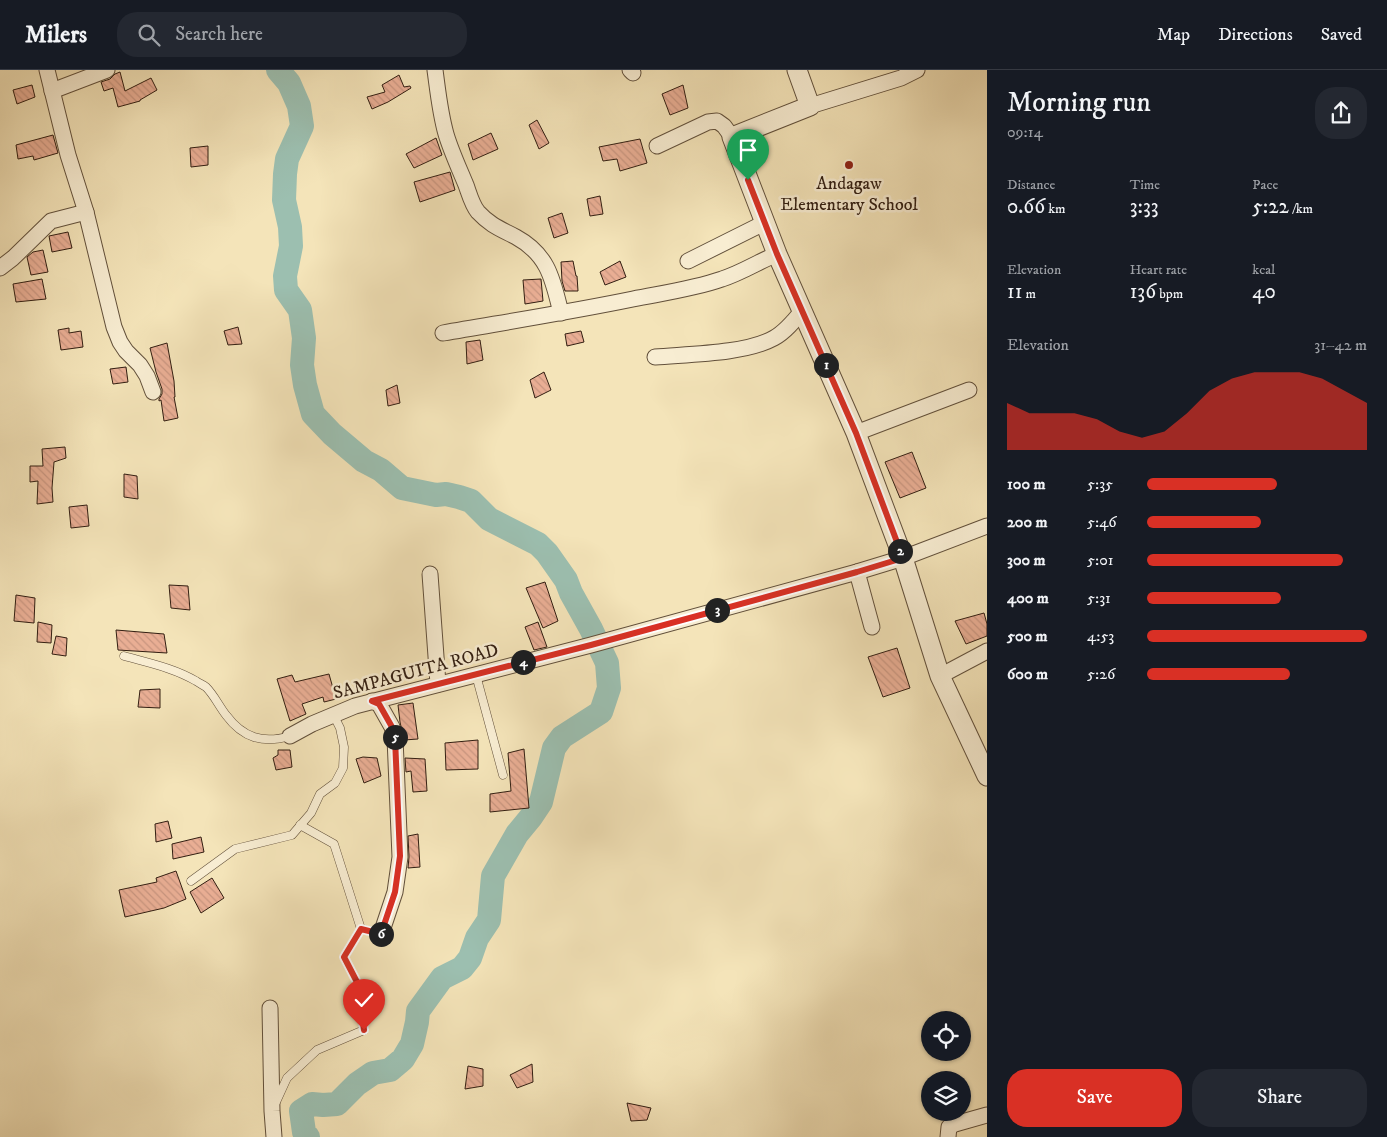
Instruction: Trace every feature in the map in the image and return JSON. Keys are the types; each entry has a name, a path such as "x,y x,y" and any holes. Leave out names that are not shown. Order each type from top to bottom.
{"street":[{"path":"47,70 68,155 86,212 114,327 126,351 147,376 153,392"},
{"path":"52,91 106,70"},
{"path":"435,70 446,136 476,210 488,223 516,237 532,248 544,261 552,277 561,314"},
{"path":"797,70 810,106"},
{"path":"732,138 810,106 901,78 917,70"},
{"path":"657,146 708,122 717,121 724,126 732,138 777,254 856,433 903,558 940,676 987,776"},
{"path":"0,268 51,221 86,212"},
{"path":"688,260 764,223"},
{"path":"442,332 561,314 694,287 740,272 777,254"},
{"path":"655,357 717,352 756,346 774,338 789,326 802,311"},
{"path":"856,433 969,390"},
{"name":"SAMPAGUITA ROAD","path":"290,736 333,714 355,706 597,643 857,572 903,558 987,526"},
{"path":"857,572 872,627"},
{"path":"430,574 438,684"},
{"path":"940,676 987,650"},
{"path":"372,701 379,704 392,727 395,738 399,817 400,856 395,892 381,934"},
{"path":"270,1008 274,1137"},
{"path":"948,1137 949,1127 987,1115"}],"lane":[{"path":"124,656 185,674 206,687 226,716 240,731 257,738 276,740 290,736"},
{"path":"476,675 503,775"},
{"path":"191,881 235,850 292,835 300,826 311,813 320,794 335,784 343,768 344,747 340,728 333,714"},
{"path":"272,1111 287,1078 317,1050 364,1030 358,984 344,957 361,929 334,844 300,826"},
{"path":"361,929 381,934"}],"building":[{"path":"120,72 125,91 151,78 157,90 140,101 118,107 113,88 104,91 101,82 110,79"},
{"path":"399,75 404,87 410,86 411,88 372,109 367,97 385,92 382,85"},
{"path":"32,85 35,97 17,104 13,90"},
{"path":"683,85 688,108 670,115 662,94"},
{"path":"537,120 549,143 539,149 529,125"},
{"path":"491,133 498,149 473,160 468,144"},
{"path":"53,135 58,153 34,160 33,156 18,159 16,145"},
{"path":"436,138 442,155 414,168 406,154"},
{"path":"640,139 647,163 620,171 617,159 603,161 599,147"},
{"path":"208,146 208,165 191,167 190,148"},
{"path":"450,172 455,190 420,202 414,182"},
{"path":"600,196 603,214 590,216 587,199"},
{"path":"562,213 568,233 554,238 548,218"},
{"path":"68,232 72,248 52,252 49,236"},
{"path":"43,250 48,272 31,275 27,257 33,252"},
{"path":"573,261 578,291 565,291 562,281 561,262"},
{"path":"620,261 626,277 605,285 600,272"},
{"path":"42,279 46,299 16,302 13,284"},
{"path":"541,279 543,301 525,304 523,280"},
{"path":"238,327 242,344 228,345 224,331"},
{"path":"69,328 69,333 81,331 83,347 61,350 58,330"},
{"path":"581,331 584,342 567,346 565,334"},
{"path":"480,340 483,360 467,364 466,342"},
{"path":"167,343 178,418 164,421 161,400 159,401 162,389 150,348"},
{"path":"126,367 128,382 113,384 110,369"},
{"path":"544,372 551,390 535,398 530,380"},
{"path":"397,385 400,403 388,406 386,390"},
{"path":"65,447 66,458 54,462 53,502 37,504 38,481 30,482 30,466 43,466 42,449"},
{"path":"912,452 926,488 900,498 885,462"},
{"path":"124,474 137,476 138,499 124,497"},
{"path":"87,505 89,526 71,528 69,507"},
{"path":"545,582 558,621 543,628 526,588"},
{"path":"169,585 188,586 190,610 171,608"},
{"path":"16,595 35,598 34,623 14,621"},
{"path":"984,613 987,624 987,636 966,644 955,621"},
{"path":"38,622 52,625 51,643 37,642"},
{"path":"538,622 547,647 534,650 525,627"},
{"path":"116,630 164,634 167,653 118,650"},
{"path":"56,636 67,638 66,656 52,654"},
{"path":"897,648 910,688 883,697 868,657"},
{"path":"329,674 336,699 324,702 323,697 302,704 306,714 290,721 277,679 292,675 295,682"},
{"path":"160,689 160,708 138,707 140,690"},
{"path":"413,703 418,739 404,740 398,705"},
{"path":"478,740 478,769 446,770 445,743"},
{"path":"524,749 529,808 490,812 490,794 511,791 508,753"},
{"path":"278,750 290,750 292,767 276,770 273,758 278,755"},
{"path":"363,757 377,758 381,776 364,783 356,759"},
{"path":"405,758 425,759 427,791 413,792 411,771 406,772"},
{"path":"168,821 172,838 156,842 155,824"},
{"path":"418,834 420,867 408,868 408,836"},
{"path":"201,837 204,852 173,859 172,844"},
{"path":"176,871 186,899 164,908 125,917 119,890 157,882 156,878"},
{"path":"212,878 224,898 201,913 190,892"},
{"path":"532,1064 533,1082 517,1088 510,1075"},
{"path":"468,1066 483,1069 483,1086 465,1089"},
{"path":"627,1103 651,1108 647,1120 631,1121"}],"waterway":[{"path":"278,70 289,83 299,106 302,126 287,159 285,174 284,200 290,227 291,246 285,276 286,290 300,310 304,338 302,365 313,414 332,434 364,461 381,470 402,488 436,495 446,494 471,501 489,519 538,544 547,553 566,580 591,629 607,663 609,688 601,712 562,737 554,748 541,802 517,834 493,876 489,920 477,938 470,958 462,968 442,978 418,1011 412,1044 403,1059 390,1070 373,1073 357,1084 337,1104 312,1104 301,1111 304,1132 308,1137"}],"place":[{"name":"Andagaw Elementary School","path":"849,165"}],"route":[{"path":"364,1030 358,984 344,957 361,929 381,934 395,892 400,856 395,738 392,727 379,704 372,701 591,645 903,558 856,433 777,254 748,180"}]}
